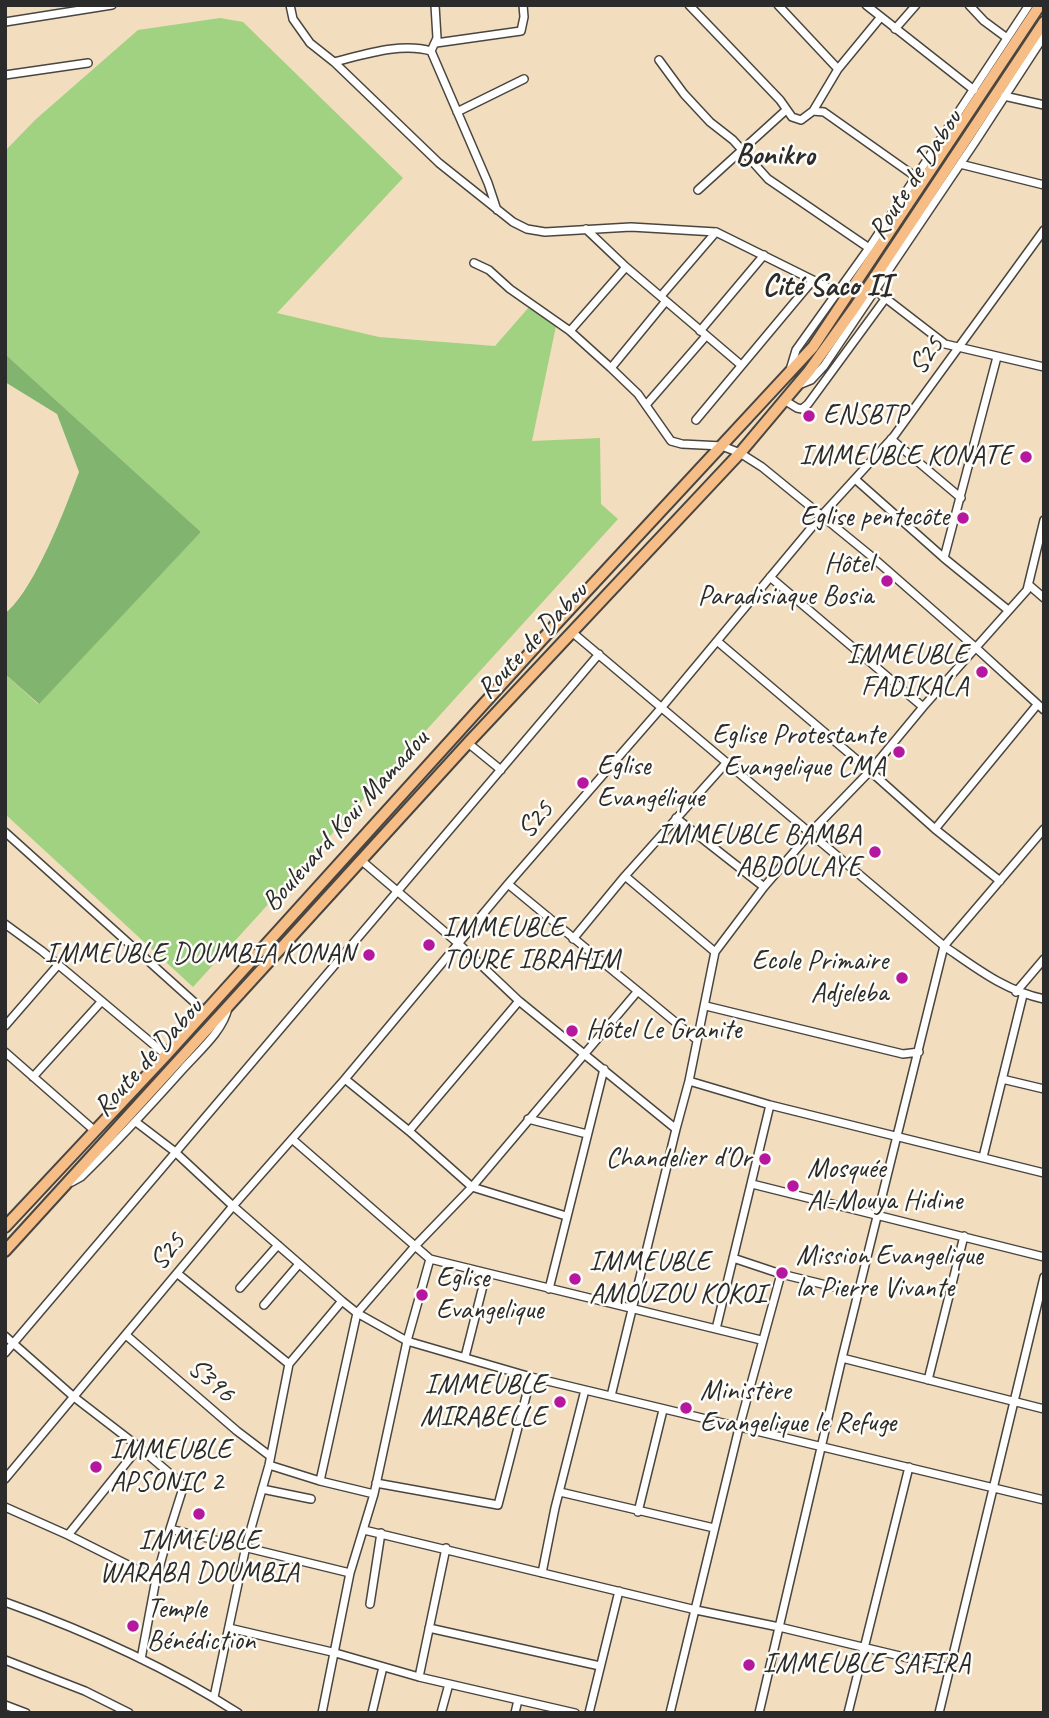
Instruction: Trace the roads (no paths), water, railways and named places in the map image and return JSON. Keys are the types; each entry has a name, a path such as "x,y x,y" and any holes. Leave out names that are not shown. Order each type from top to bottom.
{"main road":[{"name":"Route de Dabou","path":"722,446 813,347 1040,5"},
{"name":"Route de Dabou","path":"5,1251 468,743 740,453 797,385 856,307 1044,22"},
{"name":"Boulevard Koui Mamadou","path":"5,1227 166,1055 557,622 722,446"}],"street":[{"path":"5,22 112,5"},
{"path":"290,5 293,19 310,43 334,62 439,163 513,222 527,229 545,232 631,227 716,232 839,293"},
{"path":"431,51 436,43 435,5"},
{"path":"436,43 521,31 523,5"},
{"path":"689,5 780,100 785,111 798,120 804,119 813,111 838,69 870,26 880,18"},
{"path":"778,5 838,69"},
{"path":"866,5 974,90"},
{"path":"895,30 916,5"},
{"path":"969,5 984,21 1007,38"},
{"path":"789,375 796,351 839,293 1029,5"},
{"path":"797,385 811,380 824,366 1044,36"},
{"path":"334,62 398,50 421,48 431,51"},
{"path":"431,51 496,210"},
{"path":"659,60 684,94 710,122 733,140 768,179 869,248"},
{"path":"5,75 88,63"},
{"path":"457,112 524,79"},
{"path":"1004,96 1044,105"},
{"path":"698,190 785,111"},
{"path":"813,111 824,112 916,177"},
{"path":"960,164 1044,185"},
{"path":"586,228 626,267 740,365"},
{"name":"S25","path":"5,1479 233,1206 345,1079 822,515 891,439 1044,230"},
{"path":"611,368 716,232"},
{"path":"646,405 764,254"},
{"path":"474,263 489,270 510,289 570,331 611,368 646,405 671,441 722,446 740,453 771,474 975,647 1041,708 935,829"},
{"path":"570,331 626,267"},
{"path":"696,420 813,280"},
{"path":"875,290 940,341 959,348 1044,367"},
{"path":"784,400 802,408 832,373 885,299"},
{"path":"944,558 997,356"},
{"path":"824,366 832,373"},
{"path":"891,439 961,498"},
{"path":"855,479 944,558 1008,610"},
{"path":"611,1396 689,1082 715,952 764,887 811,832 870,771 1029,585 1044,520"},
{"path":"770,577 923,707"},
{"path":"1029,585 1044,598"},
{"path":"573,633 944,946 986,975 1019,993 1044,999"},
{"path":"717,641 935,829 1000,881"},
{"path":"5,1353 174,1151 248,1069 529,740 599,654"},
{"path":"468,743 501,770"},
{"path":"573,939 625,876 727,762"},
{"path":"677,818 764,887"},
{"path":"759,1713 842,1358 944,946 1044,829"},
{"path":"5,832 204,1011"},
{"path":"362,861 459,944 519,1000 676,1129"},
{"path":"625,876 715,952"},
{"path":"508,884 697,1040"},
{"path":"5,924 166,1055"},
{"path":"984,1157 1019,993 1044,959"},
{"path":"5,1026 58,965"},
{"path":"320,1481 358,1313 416,1245 471,1187 637,992"},
{"path":"409,1131 519,1000"},
{"path":"33,1077 101,1002"},
{"path":"62,1188 81,1177 136,1122 225,1019 229,1004"},
{"path":"705,1006 903,1054 919,1052"},
{"path":"5,1052 95,1130"},
{"path":"549,1289 604,1069"},
{"path":"345,1079 409,1131 471,1187 566,1216"},
{"path":"1002,1079 1044,1088"},
{"path":"689,1082 770,1105 1044,1173"},
{"path":"716,1329 770,1105"},
{"path":"528,1119 587,1134"},
{"path":"136,1122 174,1151 342,1301 407,1341 531,1377 663,1410 1044,1500"},
{"path":"292,1139 430,1259 761,1340"},
{"path":"752,1184 1044,1257"},
{"path":"928,1380 964,1236"},
{"path":"240,1288 278,1245"},
{"path":"733,1258 859,1293"},
{"path":"322,1713 332,1652 350,1573 374,1494 407,1341 430,1259"},
{"path":"264,1305 299,1264"},
{"path":"670,1713 761,1340 781,1273"},
{"path":"178,1274 289,1364"},
{"path":"465,1357 486,1274"},
{"path":"939,1713 1044,1277"},
{"path":"214,1697 289,1364 342,1301"},
{"name":"S396","path":"126,1335 269,1460 320,1481 374,1494"},
{"path":"5,1336 74,1397 139,1447 183,1486 156,1579 141,1659"},
{"path":"842,1358 1044,1409"},
{"path":"376,1483 498,1505 531,1377"},
{"path":"542,1573 584,1390"},
{"path":"638,1511 663,1410"},
{"path":"68,1535 139,1447"},
{"path":"848,1713 909,1467"},
{"path":"262,1489 311,1499"},
{"path":"560,1492 714,1528"},
{"path":"5,1507 156,1579"},
{"path":"170,1529 350,1573"},
{"path":"364,1530 950,1668"},
{"path":"370,1604 381,1533"},
{"path":"419,1677 446,1548"},
{"path":"589,1713 619,1591"},
{"path":"5,1602 64,1623 141,1659 214,1697 238,1713"},
{"path":"229,1628 332,1652 419,1677 575,1713"},
{"path":"429,1628 600,1666"},
{"path":"5,1660 85,1691 129,1713"},
{"path":"372,1713 383,1667"},
{"path":"441,1713 449,1684"},
{"path":"515,1713 518,1700"},
{"path":"5,1705 26,1713"}],"place":[{"name":"ENSBTP","path":"809,416"},
{"name":"IMMEUBLE KONATE","path":"1026,457"},
{"name":"Eglise pentecôte","path":"963,518"},
{"name":"Hôtel Paradisiaque Bosia","path":"887,581"},
{"name":"IMMEUBLE FADIKALA","path":"982,672"},
{"name":"Eglise Protestante Evangelique CMA","path":"899,752"},
{"name":"Eglise Evangélique","path":"583,783"},
{"name":"IMMEUBLE BAMBA ABDOULAYE","path":"875,852"},
{"name":"IMMEUBLE TOURE IBRAHIM","path":"429,945"},
{"name":"IMMEUBLE DOUMBIA KONAN","path":"369,955"},
{"name":"Ecole Primaire Adjeleba","path":"902,978"},
{"name":"Hôtel Le Granite","path":"572,1031"},
{"name":"Chandelier d'Or","path":"765,1159"},
{"name":"Mosquée Al-Mouya Hidine","path":"793,1186"},
{"name":"Mission Evangelique la Pierre Vivante","path":"782,1273"},
{"name":"IMMEUBLE AMOUZOU KOKOI","path":"575,1279"},
{"name":"Eglise Evangelique","path":"422,1295"},
{"name":"IMMEUBLE MIRABELLE","path":"560,1402"},
{"name":"Ministère Evangelique le Refuge","path":"686,1408"},
{"name":"IMMEUBLE APSONIC 2","path":"96,1467"},
{"name":"IMMEUBLE WARABA DOUMBIA","path":"199,1514"},
{"name":"Temple Bénédiction","path":"133,1626"},
{"name":"IMMEUBLE SAFIRA","path":"749,1665"}],"district":[{"name":"Bonikro","path":"775,156"},
{"name":"Cité Saco II","path":"827,287"}]}
